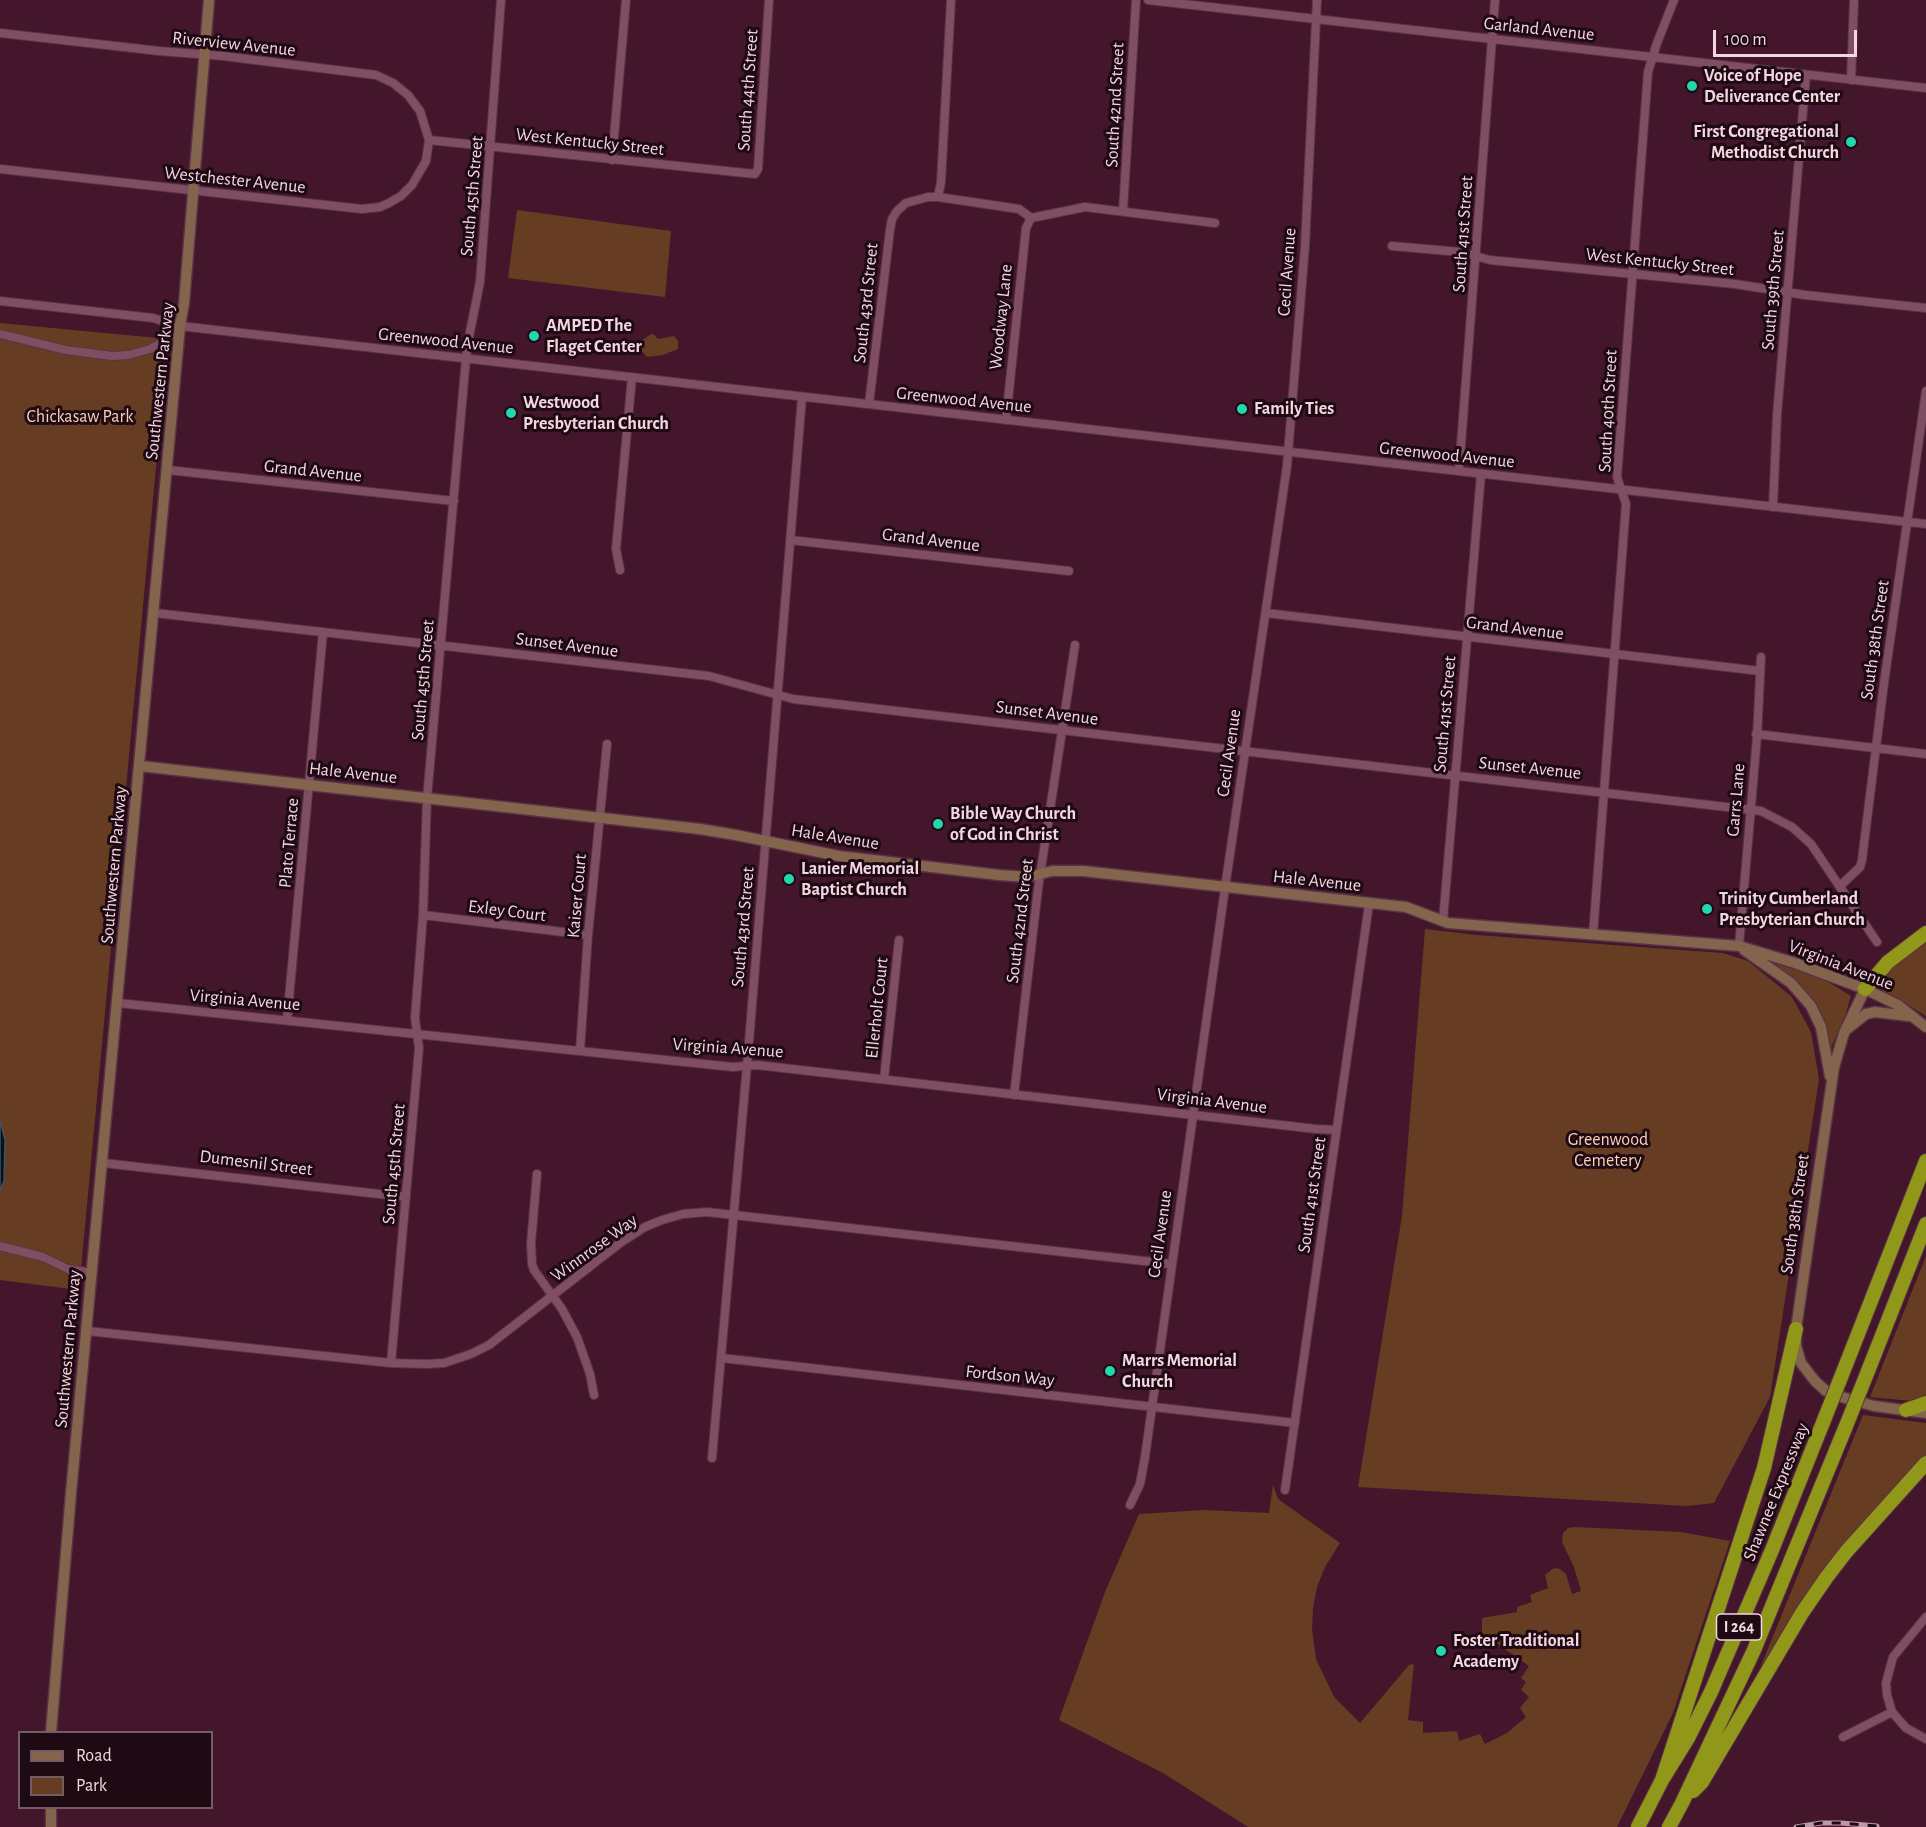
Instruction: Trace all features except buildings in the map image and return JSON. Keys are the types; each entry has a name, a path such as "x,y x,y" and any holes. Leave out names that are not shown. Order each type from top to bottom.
{"highway":[{"path":"1865,989 1888,962 1926,933"},
{"name":"Shawnee Expressway","path":"1638,1827 1711,1692 1772,1550 1926,1161"},
{"name":"I 264","path":"1669,1827 1754,1650 1926,1224"},
{"path":"1662,1780 1764,1468 1796,1329"},
{"path":"1906,1410 1926,1403"},
{"path":"1682,1803 1701,1782 1802,1613 1826,1578 1846,1552 1926,1463"}],"street":[{"name":"Southwestern Parkway","path":"51,1731 102,1163 184,303 209,0"},
{"name":"South 45th Street","path":"391,1363 419,1048 415,1018 423,915 428,798 466,358 480,282 501,0"},
{"path":"612,160 626,0"},
{"name":"South 44th Street","path":"748,174 755,174 758,169 769,0"},
{"path":"951,0 941,182 938,197 1019,209 1031,218 1079,207 1215,223"},
{"name":"South 42nd Street","path":"1123,212 1136,0"},
{"name":"Garland Avenue","path":"1148,0 1926,88"},
{"name":"Cecil Avenue","path":"1130,1506 1140,1484 1288,452 1305,246 1317,0"},
{"name":"South 41st Street","path":"1459,471 1495,0"},
{"name":"South 40th Street","path":"1593,935 1626,504 1617,477 1648,72 1674,0"},
{"path":"1851,80 1854,0"},
{"name":"Riverview Avenue","path":"0,33 360,73 385,78 401,88 415,102 429,140"},
{"name":"South 39th Street","path":"1773,507 1777,415 1806,75"},
{"name":"West Kentucky Street","path":"429,140 748,174"},
{"name":"Westchester Avenue","path":"0,169 362,209 380,207 401,196 426,161 429,140"},
{"name":"South 43rd Street","path":"869,404 892,219 900,207 915,200 938,197"},
{"name":"Woodway Lane","path":"1006,420 1026,228 1031,218"},
{"name":"West Kentucky Street","path":"1392,246 1460,252 1476,257 1632,275 1735,284 1787,293 1926,309"},
{"name":"Greenwood Avenue","path":"0,301 142,317 180,326 1926,524"},
{"path":"0,334 66,350 112,356 128,355 150,349 168,339 180,326"},
{"path":"620,570 616,549 632,377"},
{"name":"South 38th Street","path":"1840,886 1856,871 1862,860 1905,548 1906,522 1926,391"},
{"name":"South 43rd Street","path":"712,1458 802,397"},
{"name":"Grand Avenue","path":"168,470 454,501"},
{"name":"South 41st Street","path":"1443,921 1481,474"},
{"name":"Grand Avenue","path":"790,540 1069,571"},
{"name":"Sunset Avenue","path":"154,613 710,676 793,699 1751,809 1781,819 1803,836 1821,857 1877,942"},
{"name":"Grand Avenue","path":"1266,613 1760,671"},
{"name":"Plato Terrace","path":"287,1020 323,632"},
{"name":"South 42nd Street","path":"1014,1095 1041,874 1075,645"},
{"name":"Garrs Lane","path":"1739,946 1761,657"},
{"path":"1756,734 1926,754"},
{"name":"Kaiser Court","path":"580,1050 588,935 607,744"},
{"name":"Hale Avenue","path":"140,766 700,829 838,856 1014,877 1083,871 1406,907 1443,921 1739,946"},
{"name":"South 41st Street","path":"1285,1490 1369,904"},
{"name":"Exley Court","path":"423,915 588,935"},
{"name":"Ellerholt Court","path":"884,1079 899,940"},
{"path":"1739,946 1791,983 1811,1006 1821,1027 1831,1081"},
{"name":"Virginia Avenue","path":"1739,946 1795,963 1865,989 1898,1005 1926,1027"},
{"name":"South 38th Street","path":"1865,989 1844,1033 1831,1081 1796,1329 1796,1346 1801,1363 1826,1391 1874,1406 1906,1410"},
{"name":"Virginia Avenue","path":"118,1003 733,1067 757,1065 1336,1130"},
{"path":"1844,1033 1866,1014 1884,1012 1913,1017"},
{"name":"Dumesnil Street","path":"102,1163 406,1197"},
{"path":"537,1174 530,1254 534,1270 562,1309 577,1337 590,1374 594,1395"},
{"name":"Winnrose Way","path":"87,1330 391,1363 428,1365 444,1363 471,1354 502,1335 620,1243 645,1227 683,1214 707,1212 1172,1264"},
{"path":"0,1246 43,1257 68,1269 92,1273"},
{"name":"Fordson Way","path":"722,1358 1295,1423"},
{"path":"1906,1410 1926,1413"},
{"path":"1926,1617 1899,1649 1890,1665 1886,1683 1892,1712 1906,1728 1926,1738"},
{"path":"1843,1737 1892,1712"},
{"path":"51,1809 51,1827"}],"green space":[{"path":"517,210 671,231 665,297 508,278"},
{"name":"Chickasaw Park","path":"0,323 168,339 79,1290 0,1280"},
{"path":"651,334 658,339 674,336 678,341 678,349 663,355 647,357 638,347 638,343"},
{"name":"Greenwood Cemetery","path":"1425,929 1477,935 1723,953 1748,961 1792,997 1811,1032 1819,1079 1770,1397 1714,1503 1687,1506 1358,1487 1402,1216"},
{"path":"1926,937 1926,1016 1874,988 1883,972"},
{"path":"1764,958 1825,980 1851,996 1831,1048 1812,999 1795,980"},
{"path":"1926,1256 1926,1398 1911,1401 1870,1397"},
{"path":"1863,1415 1926,1423 1926,1455 1850,1538 1756,1678"},
{"path":"1273,1485 1278,1499 1340,1543 1325,1567 1317,1587 1312,1628 1316,1659 1334,1697 1360,1723 1409,1665 1414,1664 1408,1720 1423,1722 1423,1733 1457,1731 1459,1741 1480,1734 1485,1744 1507,1733 1526,1717 1520,1708 1529,1697 1521,1690 1526,1682 1521,1678 1529,1666 1482,1633 1482,1618 1517,1612 1517,1607 1532,1602 1530,1595 1548,1588 1545,1575 1554,1568 1566,1574 1572,1594 1581,1591 1574,1567 1562,1542 1563,1533 1568,1528 1681,1532 1730,1541 1673,1713 1617,1827 1248,1827 1163,1773 1059,1720 1105,1592 1139,1514 1204,1510 1269,1513"}],"water":[{"path":"0,1120 5,1140 4,1181 0,1191"}],"railway":[{"path":"1796,1827 1821,1823 1877,1826"}],"place":[{"name":"Voice of Hope Deliverance Center","path":"1692,86"},
{"name":"First Congregational Methodist Church","path":"1851,142"},
{"name":"AMPED The Flaget Center","path":"534,336"},
{"name":"Family Ties","path":"1242,409"},
{"name":"Westwood Presbyterian Church","path":"511,413"},
{"name":"Bible Way Church of God in Christ","path":"938,824"},
{"name":"Lanier Memorial Baptist Church","path":"789,879"},
{"name":"Trinity Cumberland Presbyterian Church","path":"1707,909"},
{"name":"Marrs Memorial Church","path":"1110,1371"},
{"name":"Foster Traditional Academy","path":"1441,1651"}]}
